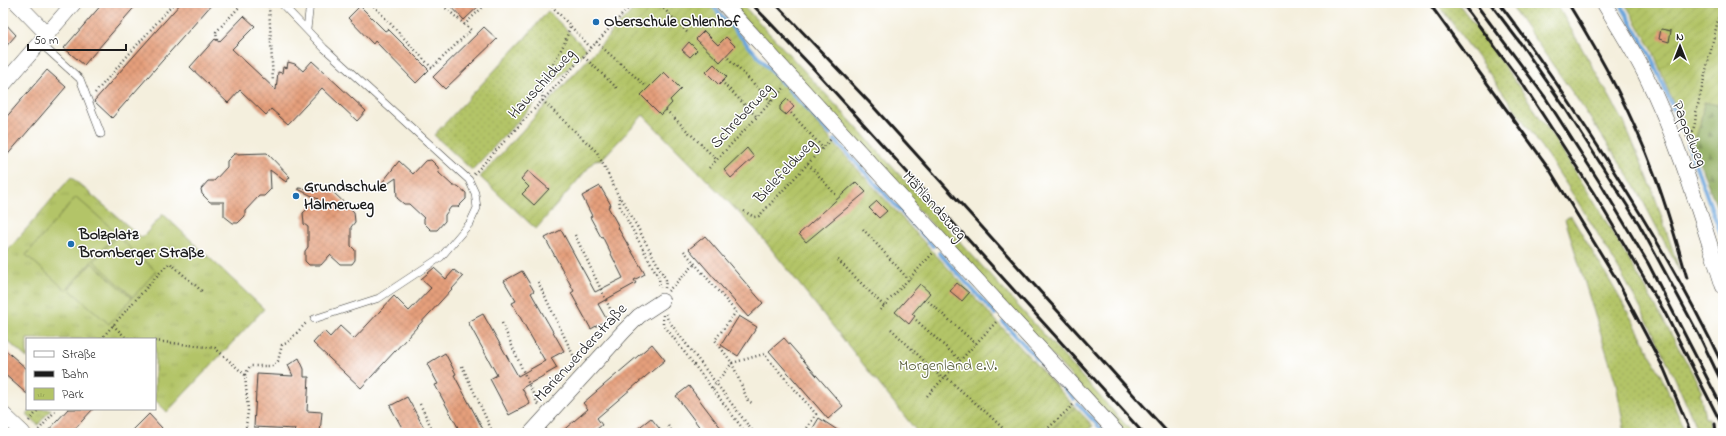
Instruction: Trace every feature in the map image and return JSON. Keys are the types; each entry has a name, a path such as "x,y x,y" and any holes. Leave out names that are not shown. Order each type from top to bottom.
{"street":[{"path":"17,3 44,38"},
{"path":"3,84 74,3"},
{"name":"Mählandsweg","path":"723,3 1118,433"},
{"name":"Pappelweg","path":"1604,3 1645,74 1676,145 1704,225 1723,286"},
{"name":"Marienwerderstraße","path":"531,433 624,331 639,316 662,301"},
{"path":"3,414 24,433"}],"lane":[{"path":"281,3 324,48 469,180 475,193 476,208 470,223 441,257 379,298 314,319"},
{"path":"307,29 310,3"},
{"path":"44,38 80,79 101,134"}],"path":[{"path":"88,100 174,3"},
{"path":"217,40 216,32 243,3"},
{"path":"271,3 269,6 273,82"},
{"path":"371,3 432,68 471,30 440,3"},
{"path":"464,25 487,3"},
{"path":"549,3 591,48"},
{"name":"Hauschildweg","path":"469,180 633,3"},
{"path":"658,3 688,33"},
{"path":"1676,145 1693,130 1722,3"},
{"path":"570,27 564,44 541,87 543,101 596,152 619,197 666,280 662,301 668,320 754,433"},
{"path":"596,42 647,87"},
{"path":"584,57 617,88"},
{"path":"728,58 772,102"},
{"name":"Schreberweg","path":"709,168 793,79"},
{"path":"724,84 757,117"},
{"path":"666,110 717,160"},
{"path":"791,113 823,148"},
{"name":"Bielefeldweg","path":"744,211 754,217 759,216 840,130"},
{"path":"808,164 836,195"},
{"path":"619,197 620,206 659,278 663,324 746,433"},
{"path":"863,229 909,280"},
{"path":"575,235 615,321 624,331"},
{"path":"880,310 943,243"},
{"path":"684,251 736,312 715,340 732,362 748,401 754,404"},
{"path":"838,260 884,306"},
{"path":"102,338 162,270 170,263 204,293"},
{"path":"662,301 672,286 695,264"},
{"path":"538,282 577,362 585,373"},
{"path":"928,301 976,344"},
{"path":"927,396 1006,312"},
{"path":"250,433 246,426 248,411 244,375 250,366 273,366 278,361 282,345 287,343 307,322 314,319"},
{"path":"916,320 960,360"},
{"path":"502,323 537,403 547,416"},
{"path":"113,325 126,338"},
{"path":"891,329 944,378 991,415 1008,433"},
{"path":"156,341 215,348 244,375"},
{"path":"712,388 732,362 764,354 816,414 804,433"},
{"path":"462,366 492,433"},
{"path":"1043,433 1083,396"},
{"path":"420,404 434,433"},
{"path":"36,433 56,410"},
{"path":"668,426 673,433"}],"green space":[{"name":"Morgenland e.V.","path":"639,3 713,3 839,149 1075,407 1048,433 918,433 756,230 643,115 602,159 595,160 536,229 480,177"},
{"path":"729,3 741,3 848,118 1133,433 1123,433"},
{"path":"1437,3 1458,3 1492,49 1557,143 1647,290 1702,391 1700,392 1705,418 1709,418 1711,433 1698,433 1674,375 1646,319 1615,263 1582,209 1512,104"},
{"path":"1509,3 1556,3 1624,122 1652,188 1680,272 1634,184 1584,109"},
{"path":"1625,3 1723,3 1723,106 1704,102 1700,124 1693,147 1671,98 1653,51"},
{"path":"548,11 586,49 472,170 434,135 525,38"},
{"path":"1704,102 1723,106 1723,200 1716,205 1693,147 1700,124"},
{"path":"71,177 142,238 163,214 264,309 167,412 156,401 156,338 26,338 26,357 3,337 3,256"},
{"name":"Bolzplatz Bromberger Straße","path":"76,197 117,233 66,290 26,255"},
{"path":"1723,200 1723,228 1716,205"},
{"path":"1571,216 1648,349 1674,404 1685,433 1625,433 1616,383 1565,219"},
{"path":"117,236 156,271 133,297 94,261"},
{"path":"92,263 132,298 109,324 69,289"},
{"path":"1075,407 1093,426 1084,433 1048,433"},
{"path":"31,410 50,410 38,425 27,415"}],"building":[{"path":"103,3 138,3 84,65 64,48"},
{"path":"181,3 213,3 112,118 94,101"},
{"path":"448,3 482,3 464,20"},
{"path":"360,6 385,31 388,29 429,70 416,83 375,41 373,44 348,18"},
{"path":"244,16 255,26 232,49 276,90 278,72 282,73 283,67 287,68 288,62 295,64 303,71 312,61 366,111 357,121 322,88 288,124 271,109 266,115 240,90 228,103 190,67 215,39 219,42"},
{"path":"3,21 16,35 3,50"},
{"path":"484,27 497,39 445,89 433,77"},
{"path":"1661,29 1671,31 1669,42 1659,39"},
{"path":"704,31 718,45 726,37 735,46 720,62 696,39"},
{"path":"689,42 697,50 690,57 682,50"},
{"path":"714,64 727,77 719,85 706,72"},
{"path":"47,70 66,87 3,160 3,121"},
{"path":"664,72 681,89 670,100 672,103 661,115 641,95"},
{"path":"787,99 794,107 786,115 780,110 780,106"},
{"path":"747,148 754,157 731,178 724,170"},
{"path":"267,153 290,177 286,182 270,170 271,189 264,196 259,196 245,211 245,216 238,223 233,223 224,216 224,202 210,202 202,194 201,189 208,181 214,181 227,167 227,161 234,154"},
{"path":"431,160 438,167 439,173 453,186 458,186 466,193 466,199 458,207 451,207 445,215 445,221 437,230 431,230 424,223 424,218 409,204 404,204 397,198 396,178 380,189 378,188 399,161 413,174 425,161"},
{"path":"528,171 549,189 534,205 522,194 529,187 521,179"},
{"path":"856,182 866,192 806,242 799,234"},
{"path":"600,186 611,205 608,207 619,227 618,228 645,274 634,280 636,283 598,304 607,320 591,329 571,293 574,291 545,238 561,230 595,292 623,278 602,236 601,237 590,217 592,216 582,196"},
{"path":"298,188 332,191 354,212 355,222 351,227 351,246 355,250 355,260 352,264 340,264 330,255 321,265 309,265 305,261 305,251 308,247 308,227 304,224 303,213 318,199"},
{"path":"877,201 887,211 879,218 869,208"},
{"path":"705,236 763,303 748,317 689,249"},
{"path":"434,268 446,279 454,270 463,277 361,388 313,343 324,331 330,337 340,326 354,339 394,296 409,311 431,288 421,279"},
{"path":"522,271 534,291 531,293 564,351 551,358 557,368 522,388 530,404 509,415 490,379 497,375 468,322 483,314 518,376 545,361 512,303 516,301 504,281"},
{"path":"957,283 969,293 962,301 950,291"},
{"path":"920,284 930,293 912,314 915,316 909,324 895,312"},
{"path":"739,316 757,327 738,356 721,345"},
{"path":"784,338 843,406 828,419 769,351"},
{"path":"652,344 665,360 597,418 602,425 592,433 560,433 588,409 583,403"},
{"path":"3,348 26,368 26,393 3,373"},
{"path":"445,353 456,374 454,375 485,433 461,433 435,385 438,384 427,364"},
{"path":"299,358 304,369 304,377 309,377 307,411 322,412 320,433 294,433 295,429 254,427 257,374 293,376 288,365"},
{"path":"689,386 725,433 704,433 676,396"},
{"path":"407,397 427,433 405,433 390,406"},
{"path":"67,410 92,410 71,433 46,433"},
{"path":"149,414 162,428 157,433 130,433"},
{"path":"651,418 663,433 632,433"},
{"path":"819,418 842,433 810,433"}],"waterway":[{"path":"710,3 783,84"},
{"path":"1620,3 1650,55 1683,132"},
{"path":"788,89 830,134"},
{"path":"835,140 933,246"},
{"path":"1688,144 1723,240"},
{"path":"939,253 995,314"},
{"path":"1003,322 1074,399"},
{"path":"1078,404 1105,433"}],"railway":[{"path":"751,3 812,67 1143,433"},
{"path":"775,3 869,102 1168,433"},
{"path":"1429,3 1548,167 1617,280 1664,369 1691,433"},
{"path":"1462,3 1524,86 1593,192 1664,311 1723,427"},
{"path":"1475,3 1545,97 1602,186 1648,263 1723,409"},
{"path":"1490,3 1521,44 1563,105 1639,224 1699,335 1723,385"},
{"path":"1499,3 1558,85 1628,194 1685,291 1723,366"},
{"path":"1568,3 1604,65 1636,129 1654,173 1672,225 1687,278"},
{"path":"1715,424 1716,433"}],"place":[{"name":"Oberschule Ohlenhof","path":"596,22"},
{"name":"Grundschule Halmerweg","path":"296,196"},
{"name":"Bolzplatz Bromberger Straße","path":"71,244"}]}
